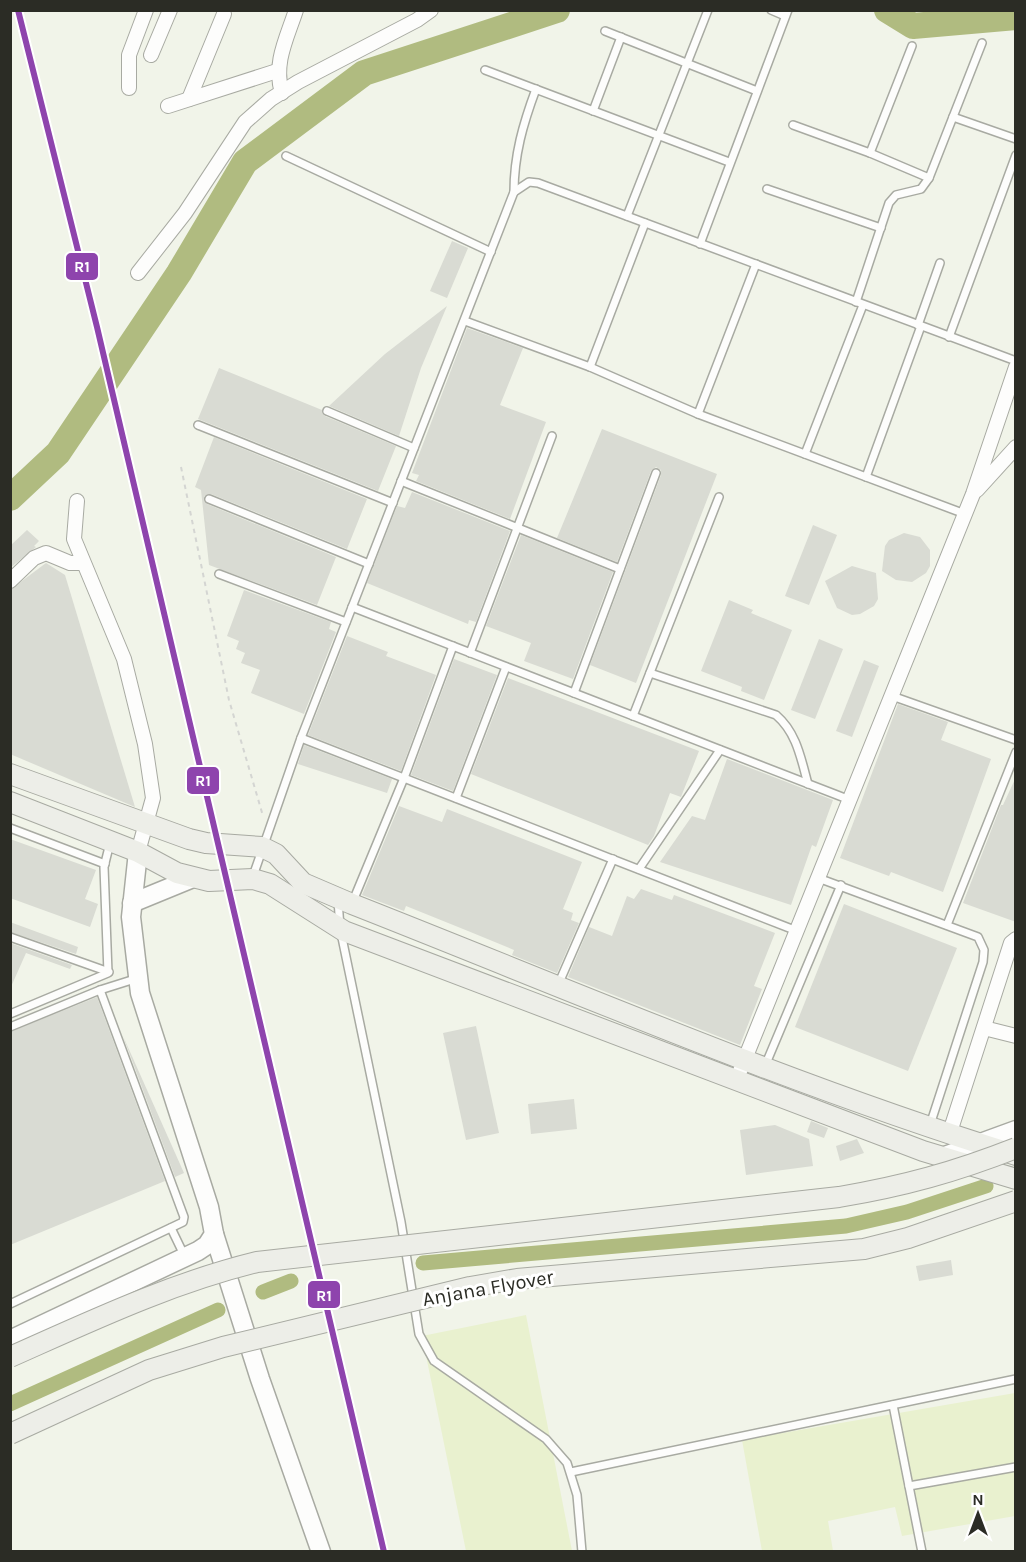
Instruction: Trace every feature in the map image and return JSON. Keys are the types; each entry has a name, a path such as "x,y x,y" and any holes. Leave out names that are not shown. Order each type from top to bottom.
{"main road":[{"path":"10,774 147,825 206,843 265,840 303,883 345,901 745,1058 929,1127 1016,1155"},
{"path":"10,802 138,852 177,873 209,881 253,879 270,884 340,928 736,1082 942,1157 1016,1179"},
{"path":"10,1357 172,1287 212,1273 257,1262 839,1197 899,1187 940,1176 1016,1148"},
{"name":"Anjana Flyover","path":"10,1434 149,1370 223,1347 470,1287 517,1279 864,1249 908,1238 1016,1201"}],"street":[{"path":"129,87 129,55 146,10"},
{"path":"151,55 170,10"},
{"path":"282,93 277,71 296,10"},
{"path":"138,273 185,213 245,122 282,93 431,10"},
{"path":"189,99 224,14"},
{"path":"168,106 277,71"},
{"path":"736,1082 973,494 1016,367"},
{"path":"973,494 1016,447"},
{"path":"77,501 74,539 82,563 124,659 140,723 153,798 138,852 132,903 138,978 146,1013 211,1213 214,1234 260,1378 321,1551"},
{"path":"10,581 34,558 46,553 70,563 82,563"},
{"path":"132,903 193,878"},
{"path":"949,1134 1011,944 1016,939"},
{"path":"984,1028 1016,1036"},
{"path":"942,1157 1016,1130"},
{"path":"10,1340 185,1257 207,1245 214,1234"}],"lane":[{"path":"627,216 708,10"},
{"path":"700,244 787,13 771,10"},
{"path":"605,31 757,91"},
{"path":"593,111 621,38"},
{"path":"805,454 860,303 889,203 896,195 921,189 929,178 982,43"},
{"path":"870,153 912,46"},
{"path":"485,70 729,162"},
{"path":"253,879 301,738 514,192 514,165 518,142 536,89"},
{"path":"953,117 1016,139"},
{"path":"793,125 870,153 929,178"},
{"path":"949,337 1016,155"},
{"path":"286,156 491,252"},
{"path":"514,192 520,186 538,183 1016,362"},
{"path":"767,189 881,228"},
{"path":"591,368 645,223"},
{"path":"866,477 940,263"},
{"path":"698,414 756,264"},
{"path":"465,321 591,368 698,414 965,514"},
{"path":"327,411 414,448"},
{"path":"198,425 393,503"},
{"path":"470,653 552,436"},
{"path":"574,693 656,473"},
{"path":"401,481 620,569"},
{"path":"633,716 719,497"},
{"path":"209,499 369,564"},
{"path":"219,574 346,622"},
{"path":"352,607 850,800"},
{"path":"453,646 404,778 345,901 340,928 401,1222 419,1334 434,1361 546,1439 563,1457 571,1472 577,1495 582,1551"},
{"path":"456,798 506,667"},
{"path":"650,673 776,715 786,723 796,740 808,784"},
{"path":"892,696 1016,740"},
{"path":"301,738 797,931"},
{"path":"639,869 720,750"},
{"path":"948,925 1016,752"},
{"path":"10,828 105,864"},
{"path":"109,972 105,864 111,841"},
{"path":"558,985 613,859"},
{"path":"818,878 978,937 984,950 983,962 929,1127"},
{"path":"765,1065 841,885"},
{"path":"10,937 109,972"},
{"path":"10,1014 109,972"},
{"path":"10,1027 100,990 138,978"},
{"path":"10,1304 183,1222 184,1217 100,990"},
{"path":"171,1228 185,1257"},
{"path":"571,1472 1016,1379"},
{"path":"893,1405 922,1551"},
{"path":"909,1486 1016,1467"}],"path":[{"path":"181,467 229,700 265,840"}],"green space":[{"path":"526,1315 572,1551 466,1551 422,1336"},
{"path":"1015,1393 1015,1516 902,1536 895,1507 828,1521 833,1551 762,1551 742,1440"}],"building":[{"path":"452,241 468,248 447,298 430,291"},
{"path":"447,306 421,368 399,436 329,406 385,354"},
{"path":"467,328 523,348 500,405 546,422 510,519 416,481 419,475 412,473"},
{"path":"219,368 322,410 325,416 396,446 378,491 198,419"},
{"path":"602,429 717,474 636,683 590,665 661,470 656,467 651,471 617,562 557,538"},
{"path":"214,437 367,499 347,549 211,494 204,496 207,504 336,557 317,605 209,565 201,490 195,487"},
{"path":"412,492 510,531 476,622 469,620 468,624 367,583 397,506 405,508"},
{"path":"813,525 837,535 809,605 785,596"},
{"path":"27,530 39,541 34,546 36,547 10,568 10,546"},
{"path":"904,533 920,537 930,550 930,566 926,573 912,582 896,580 882,571 885,546 889,540"},
{"path":"521,535 613,572 573,679 524,661 531,643 486,626"},
{"path":"46,563 65,575 135,807 10,754 10,590"},
{"path":"852,566 876,573 878,599 874,606 860,614 852,615 837,608 825,581"},
{"path":"244,590 331,622 329,629 336,632 304,714 251,693 260,670 241,663 245,653 236,649 239,641 227,636"},
{"path":"729,600 753,610 751,613 792,630 764,700 741,691 742,687 701,671"},
{"path":"347,636 388,652 386,656 436,675 401,771 308,735"},
{"path":"819,639 843,649 815,719 791,710"},
{"path":"454,659 497,675 453,791 411,775"},
{"path":"864,660 879,666 852,737 836,731"},
{"path":"508,678 699,751 681,797 670,793 654,836 648,845 471,774"},
{"path":"898,704 948,722 941,740 991,759 943,892 891,872 889,876 840,858"},
{"path":"304,745 392,779 387,793 298,764"},
{"path":"727,759 833,800 816,847 812,845 791,905 660,862 692,816 705,820"},
{"path":"1016,777 1016,922 963,903 1001,805"},
{"path":"399,806 442,822 447,809 582,862 563,909 573,913 571,920 579,923 557,973 512,955 514,950 406,906 404,911 362,895"},
{"path":"10,839 96,870 85,899 98,904 90,927 10,898"},
{"path":"641,889 672,900 674,895 775,933 754,986 762,989 740,1045 568,977 589,927 612,936 627,896 634,899"},
{"path":"844,904 957,948 908,1071 795,1027"},
{"path":"10,922 78,947 76,954 10,932"},
{"path":"10,943 72,965 70,969 26,953 10,989"},
{"path":"97,997 165,1181 10,1245 10,1032"},
{"path":"476,1026 499,1133 466,1140 443,1033"},
{"path":"123,1036 184,1173 175,1177"},
{"path":"574,1099 577,1129 531,1134 528,1104"},
{"path":"811,1121 828,1128 824,1138 807,1132"},
{"path":"775,1125 809,1139 813,1166 746,1175 740,1130"},
{"path":"857,1139 864,1153 840,1161 836,1146"},
{"path":"951,1260 953,1275 919,1281 916,1266"}],"waterway":[{"path":"10,498 58,453 179,273 245,162 364,73 557,10"},
{"path":"887,10 913,26 1016,17"},
{"path":"423,1263 846,1226 907,1212 986,1186"},
{"path":"263,1292 291,1281"},
{"path":"10,1404 218,1310"}],"transit line":[{"name":"R1","path":"18,10 97,327 384,1552"}]}
